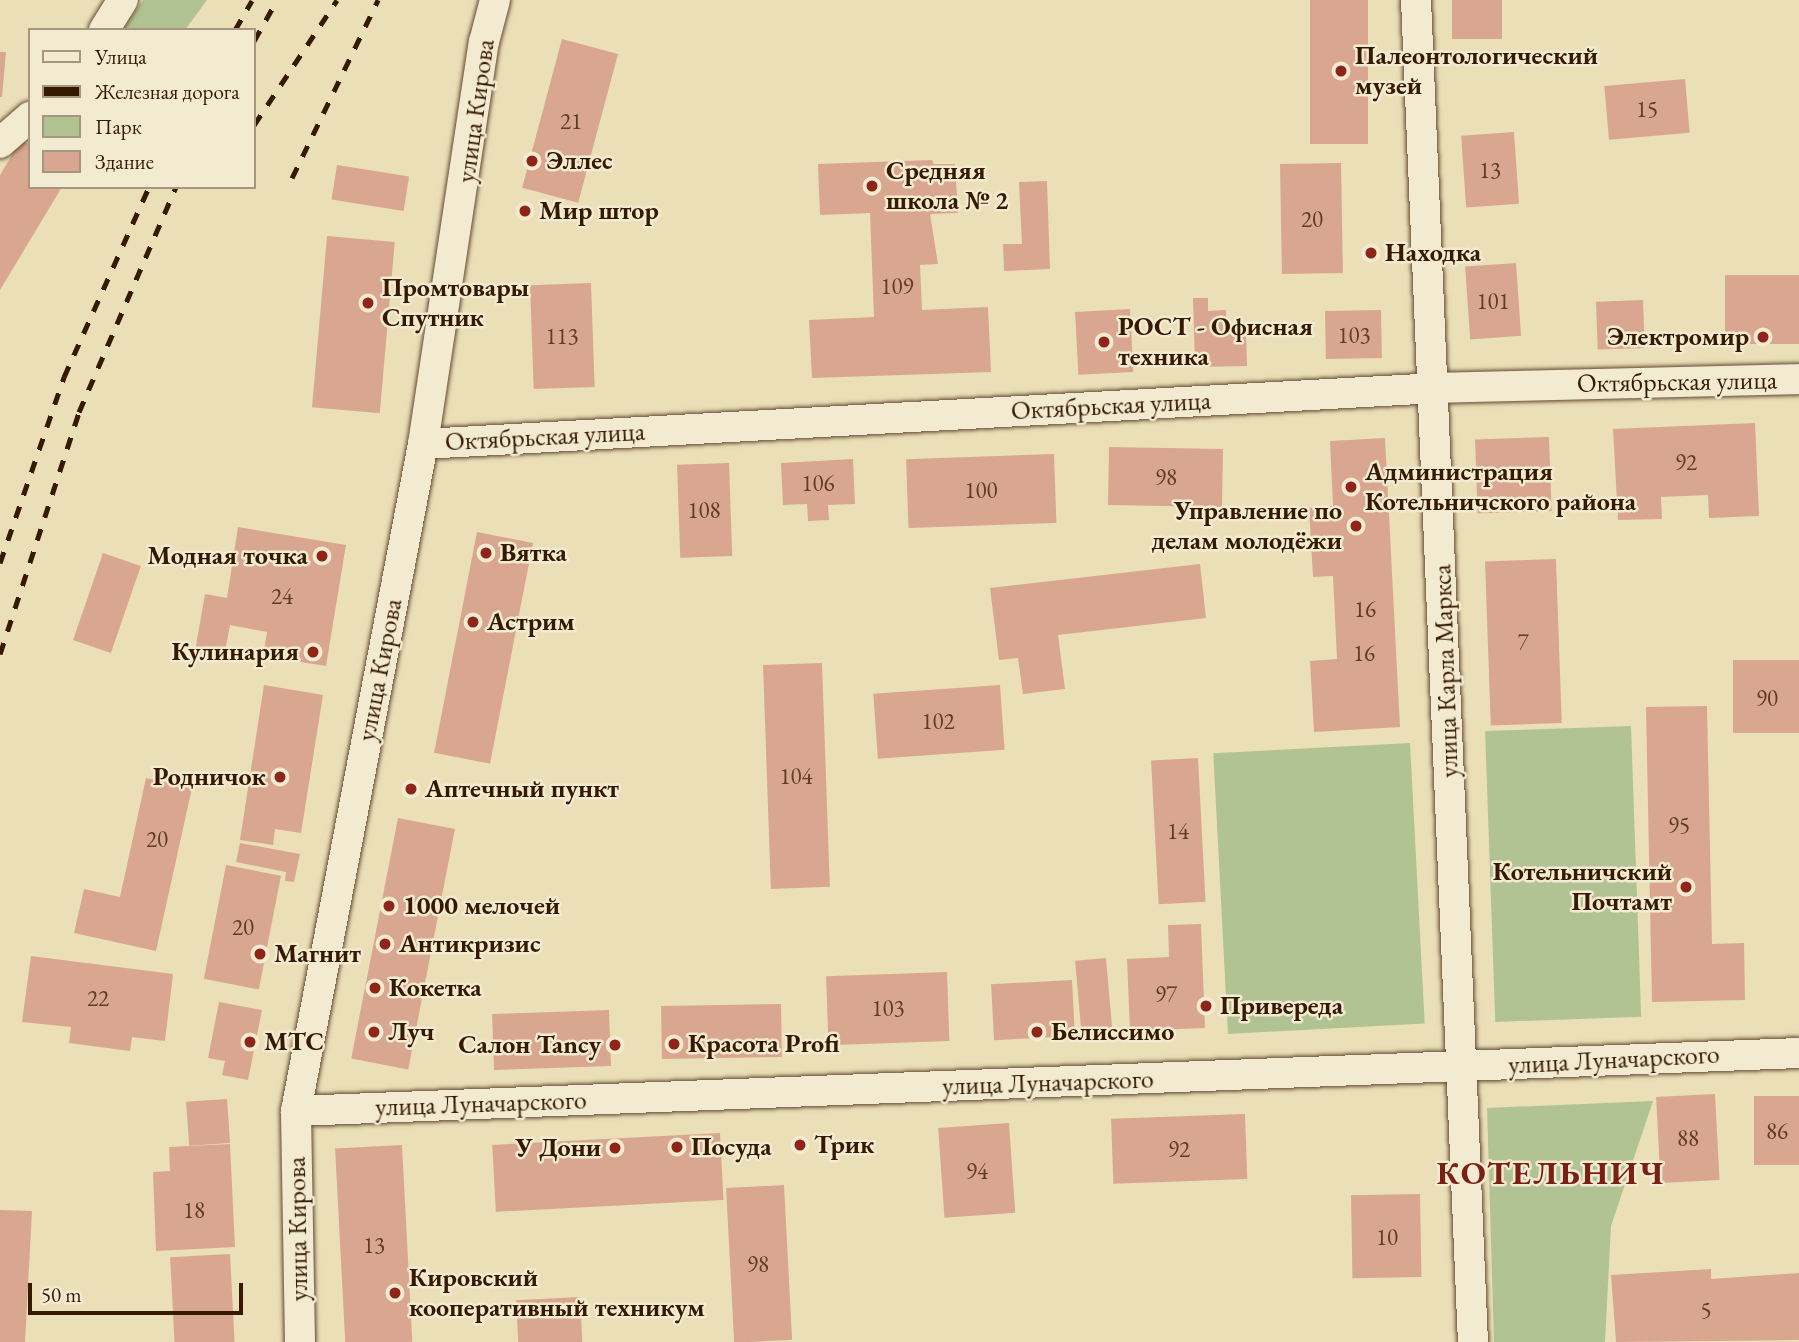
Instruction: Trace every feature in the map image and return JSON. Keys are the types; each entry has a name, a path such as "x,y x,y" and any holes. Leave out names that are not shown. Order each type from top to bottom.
{"street":[{"path":"105,28 123,0"},
{"name":"улица Кирова","path":"300,1342 296,1111 424,444 484,42 495,0"},
{"name":"улица Карла Маркса","path":"1416,0 1436,388 1460,1067 1473,1342"},
{"path":"0,143 28,119"},
{"name":"Октябрьская улица","path":"424,444 1436,388 1799,379"},
{"name":"улица Луначарского","path":"296,1111 1799,1053"}],"green space":[{"path":"143,0 207,0 186,28 124,28"},
{"path":"1631,726 1641,1017 1495,1022 1485,731"},
{"path":"1410,743 1425,1024 1228,1034 1213,753"},
{"path":"1653,1101 1611,1226 1605,1342 1494,1342 1487,1108"}],"building":[{"name":"Палеонтологический музей","path":"1310,0 1368,0 1368,144 1310,144"},
{"path":"1452,0 1502,0 1502,39 1452,39"},
{"path":"562,39 618,54 578,203 522,188"},
{"path":"0,52 6,52 2,97 0,97"},
{"path":"1685,79 1690,133 1609,140 1604,86"},
{"path":"1514,132 1519,204 1466,208 1461,136"},
{"path":"21,140 28,144 28,189 61,189 0,290 0,175"},
{"path":"932,160 934,164 955,164 958,213 930,214 938,264 920,265 922,310 988,307 991,372 812,378 809,320 874,317 870,213 820,215 818,164"},
{"path":"1341,163 1343,273 1282,274 1280,164"},
{"path":"337,165 409,176 404,211 332,200"},
{"path":"1047,181 1050,269 1004,271 1003,244 1022,244 1019,182"},
{"path":"327,236 395,242 380,413 312,407"},
{"path":"1516,263 1521,336 1470,339 1465,267"},
{"path":"1725,275 1799,275 1799,344 1725,344"},
{"path":"591,283 595,387 534,389 530,285"},
{"path":"1193,298 1208,298 1208,311 1226,310 1227,329 1246,329 1247,366 1195,367"},
{"path":"1643,300 1645,348 1598,350 1596,302"},
{"name":"РОСТ - Офисная техника","path":"1130,309 1133,372 1078,375 1075,312"},
{"path":"1381,310 1382,358 1326,359 1325,311"},
{"path":"1755,423 1759,516 1709,518 1708,495 1661,497 1662,519 1618,520 1613,429"},
{"path":"1549,437 1552,511 1478,514 1475,440"},
{"name":"Администрация Котельничского района","path":"1385,438 1400,727 1314,732 1310,661 1337,659 1333,576 1313,577 1309,508 1333,506 1330,441"},
{"path":"1109,447 1223,449 1222,507 1108,505"},
{"path":"1054,454 1056,523 908,528 906,459"},
{"path":"853,459 855,504 828,505 829,520 808,521 807,504 783,505 781,463"},
{"path":"729,463 732,556 680,558 677,465"},
{"path":"238,527 346,545 326,666 263,656 267,632 230,625 223,662 194,657 205,594 227,598"},
{"path":"477,532 533,543 490,764 434,753"},
{"path":"103,553 141,566 111,653 73,640"},
{"path":"1556,559 1562,723 1491,725 1485,561"},
{"path":"1200,564 1206,618 1058,635 1065,689 1023,694 1018,658 999,660 990,588"},
{"path":"1733,660 1799,660 1799,733 1733,733"},
{"path":"822,663 830,887 771,889 763,665"},
{"path":"264,685 323,695 301,833 275,829 273,845 240,840"},
{"path":"1000,685 1005,750 878,759 873,694"},
{"path":"1707,706 1712,944 1744,943 1745,1000 1652,1002 1646,707"},
{"path":"1198,758 1206,902 1159,904 1151,760"},
{"path":"146,778 192,788 156,951 74,933 84,889 120,897"},
{"path":"398,818 455,829 408,1070 351,1058"},
{"path":"240,843 300,854 294,882 285,881 286,872 236,862"},
{"path":"226,865 281,876 259,990 204,979"},
{"path":"1201,924 1205,1028 1130,1031 1127,959 1169,957 1168,925"},
{"path":"31,956 173,974 165,1041 132,1037 130,1051 69,1043 71,1027 22,1022"},
{"path":"1106,958 1112,1032 1082,1034 1075,961"},
{"path":"947,972 949,1041 828,1045 826,976"},
{"path":"1072,980 1075,1036 994,1040 991,984"},
{"path":"219,1002 262,1010 248,1080 222,1075 225,1061 208,1058"},
{"path":"781,1004 782,1057 662,1059 661,1006"},
{"path":"609,1010 611,1066 494,1070 492,1014"},
{"path":"1715,1094 1720,1180 1661,1183 1656,1097"},
{"path":"1754,1096 1799,1096 1799,1165 1754,1165"},
{"path":"227,1099 230,1143 189,1146 186,1102"},
{"path":"1245,1114 1247,1179 1113,1184 1111,1119"},
{"path":"1009,1123 1015,1213 944,1218 938,1128"},
{"path":"720,1133 724,1200 496,1212 492,1145"},
{"path":"230,1144 235,1247 156,1251 153,1172 170,1171 169,1147"},
{"path":"402,1145 412,1342 345,1342 335,1149"},
{"path":"784,1185 792,1340 734,1342 726,1188"},
{"path":"1420,1194 1421,1277 1352,1278 1351,1195"},
{"path":"0,1210 32,1211 25,1342 0,1342"},
{"path":"230,1254 235,1342 175,1342 170,1257"},
{"path":"1711,1269 1711,1279 1799,1273 1799,1340 1616,1342 1611,1275"},
{"path":"580,1297 582,1342 518,1342 516,1300"}],"railway":[{"path":"236,28 252,0"},
{"path":"256,37 277,0"},
{"path":"256,122 337,0"},
{"path":"292,178 378,0"},
{"path":"0,563 64,377 148,189"},
{"path":"0,654 79,412 175,189"}],"place":[{"name":"Палеонтологический музей","path":"1341,71"},
{"name":"Эллес","path":"532,161"},
{"name":"Средняя школа № 2","path":"872,186"},
{"name":"Мир штор","path":"525,211"},
{"name":"Находка","path":"1371,253"},
{"name":"Промтовары Спутник","path":"368,303"},
{"name":"Электромир","path":"1763,337"},
{"name":"РОСТ - Офисная техника","path":"1104,342"},
{"name":"Администрация Котельничского района","path":"1351,487"},
{"name":"Управление по делам молодёжи","path":"1356,526"},
{"name":"Вятка","path":"486,553"},
{"name":"Модная точка","path":"322,556"},
{"name":"Астрим","path":"473,622"},
{"name":"Кулинария","path":"313,652"},
{"name":"Родничок","path":"280,777"},
{"name":"Аптечный пункт","path":"411,789"},
{"name":"Котельничский Почтамт","path":"1686,887"},
{"name":"1000 мелочей","path":"389,906"},
{"name":"Антикризис","path":"385,944"},
{"name":"Магнит","path":"260,954"},
{"name":"Кокетка","path":"375,988"},
{"name":"Привереда","path":"1206,1006"},
{"name":"Луч","path":"374,1032"},
{"name":"Белиссимо","path":"1037,1032"},
{"name":"МТС","path":"250,1042"},
{"name":"Красота Profi","path":"674,1044"},
{"name":"Салон Tancy","path":"615,1045"},
{"name":"Трик","path":"800,1145"},
{"name":"Посуда","path":"677,1147"},
{"name":"У Дони","path":"615,1148"},
{"name":"Кировский кооперативный техникум","path":"395,1293"}],"district":[{"name":"КОТЕЛЬНИЧ","path":"1551,1173"}]}
